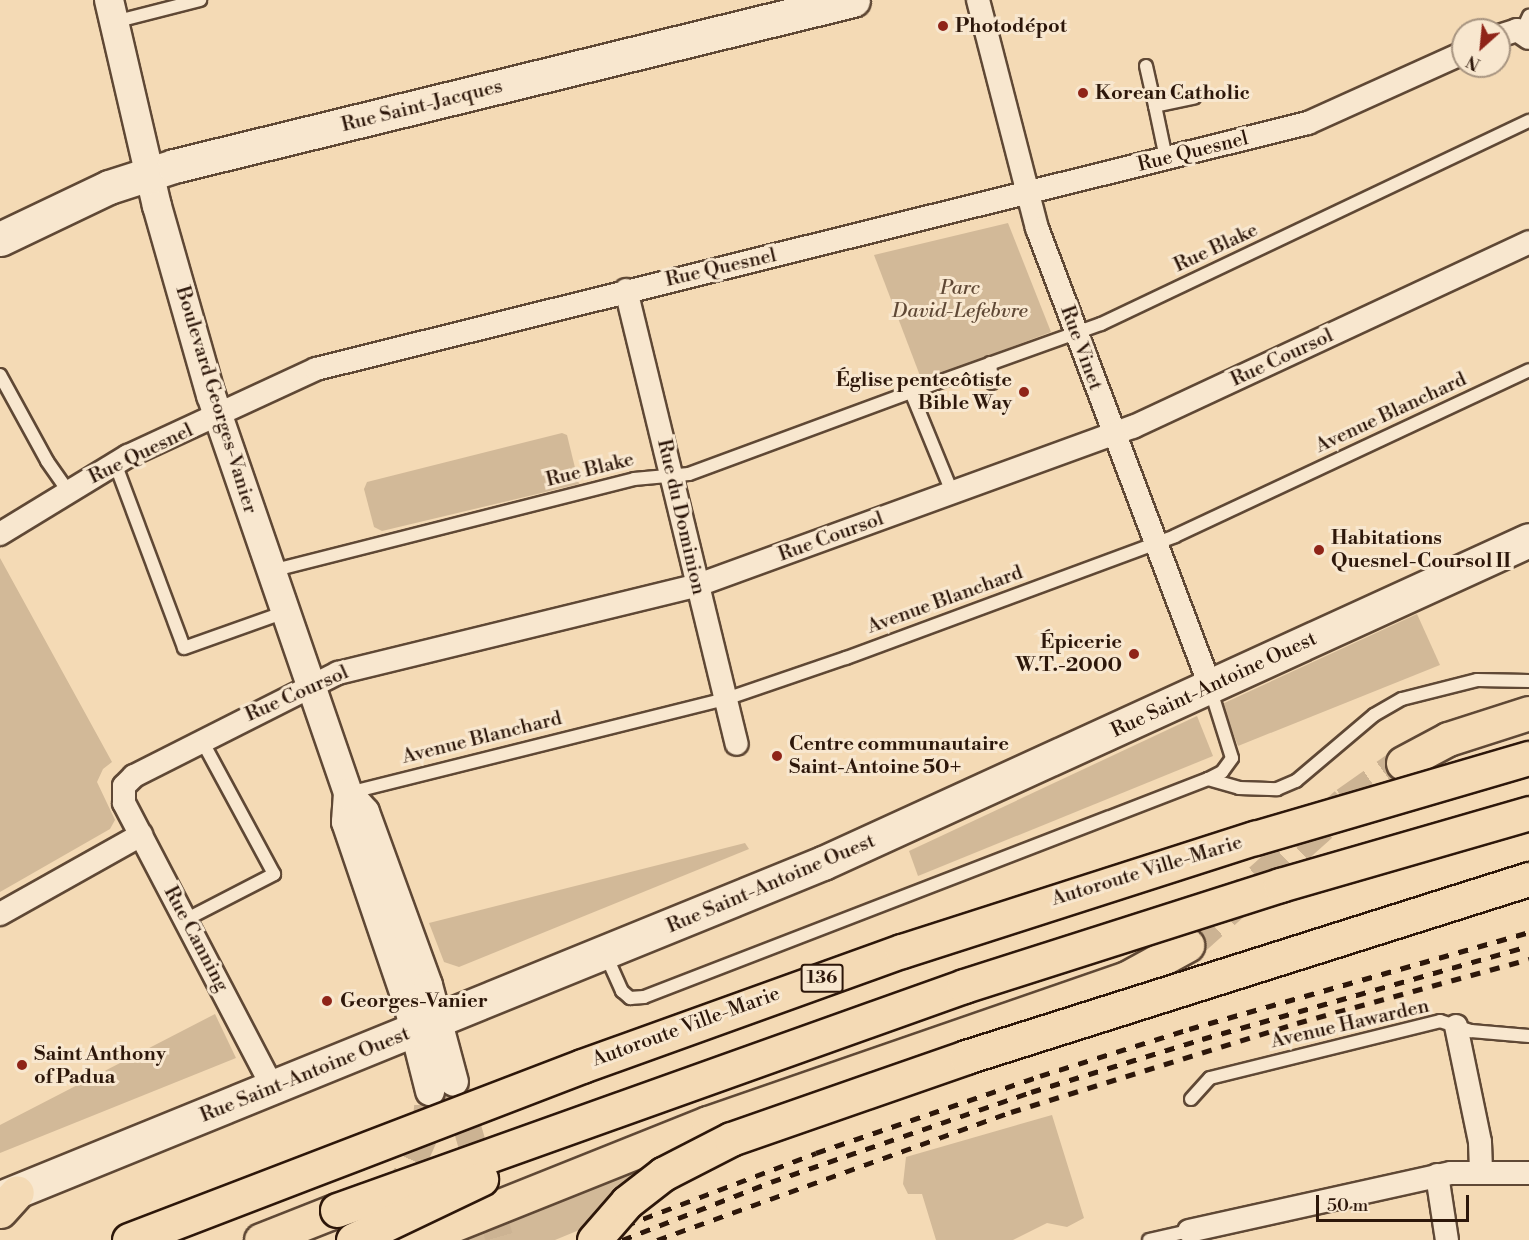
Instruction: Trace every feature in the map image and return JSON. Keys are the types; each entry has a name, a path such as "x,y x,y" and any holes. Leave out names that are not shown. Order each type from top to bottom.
{"highway":[{"path":"1403,763 1448,739 1529,713"},
{"name":"Autoroute Ville-Marie","path":"129,1240 582,1066 881,958 1254,838 1529,758"},
{"path":"261,1240 866,1019 1059,954 1529,813"},
{"path":"594,1240 627,1202 663,1174 731,1139 988,1050 1529,879"},
{"path":"415,1240 708,1123 1125,980 1186,945"},
{"path":"353,1240 639,1103"}],"main road":[{"name":"Rue Saint-Jacques","path":"0,239 109,187 150,173 853,0"},
{"name":"Rue Saint-Antoine Ouest","path":"6,1200 865,845 1529,540"}],"street":[{"name":"Rue Vinet","path":"978,0 1027,192 1075,333 1210,687"},
{"name":"Boulevard Georges-Vanier","path":"112,11 150,173 218,415 348,793 365,812 427,1025 442,1087"},
{"path":"1511,33 1527,29"},
{"name":"Rue Quesnel","path":"0,534 115,463 316,369 1319,120 1451,59"},
{"name":"Rue Coursol","path":"123,789 139,773 310,685 338,673 698,585 1113,434 1529,242"},
{"name":"Rue du Dominion","path":"626,291 737,744"},
{"name":"Rue Canning","path":"123,789 122,799 187,919 273,1088"},
{"path":"0,914 141,835"},
{"path":"1456,1026 1480,1142 1481,1170"},
{"path":"1189,1231 1437,1175 1481,1170 1529,1173"},
{"path":"1437,1175 1447,1240"}],"lane":[{"path":"112,11 200,0"},
{"path":"1146,66 1166,158"},
{"path":"1155,106 1194,98"},
{"name":"Rue Blake","path":"271,570 634,479 689,474 1101,324 1529,121"},
{"path":"990,363 992,383"},
{"name":"Avenue Blanchard","path":"348,793 726,699 1155,543 1529,370"},
{"path":"0,375 46,461 68,491"},
{"path":"911,392 952,492"},
{"path":"115,463 184,648 285,612"},
{"path":"1208,779 1239,788 1277,789 1296,781 1374,715 1402,699 1477,680 1529,681"},
{"path":"605,953 622,991 630,998 644,997 1208,779 1222,772 1232,758 1210,687"},
{"path":"187,919 273,874 201,740"},
{"name":"Avenue Hawarden","path":"1191,1099 1210,1078 1440,1021 1471,1032 1529,1036"},
{"path":"1149,1240 1189,1231"}],"green space":[{"name":"Parc David-Lefebvre","path":"1008,223 1051,332 922,381 874,255"},
{"path":"562,433 567,435 579,484 382,531 374,527 364,489 367,482"},
{"path":"0,558 112,762 103,769 97,782 115,820 110,829 0,892"},
{"path":"1417,614 1440,665 1238,746 1222,704"},
{"path":"1197,716 1213,756 918,876 909,851"},
{"path":"745,843 749,849 459,967 444,962 429,923"},
{"path":"215,1014 236,1058 0,1153 0,1125"},
{"path":"1052,1115 1084,1218 1067,1227 1047,1223 1013,1240 936,1240 922,1194 908,1194 903,1184 906,1157"},
{"path":"704,1136 589,1226 555,1240 444,1240"}],"tunnel":[{"path":"1187,945 1346,803 1403,763"},
{"path":"456,1089 500,1240"},
{"path":"396,1199 425,1134 430,1091"}],"railway":[{"path":"587,1240 816,1153 1040,1076 1189,1029 1529,932"},
{"path":"622,1240 771,1182 1031,1092 1202,1039 1529,946"},
{"path":"657,1240 1011,1112 1297,1023 1529,959"}],"place":[{"name":"Photodépot","path":"943,26"},
{"name":"Korean Catholic","path":"1083,93"},
{"name":"Église pentecôtiste Bible Way","path":"1024,392"},
{"name":"Habitations Quesnel-Coursol II","path":"1319,550"},
{"name":"Épicerie W.T.-2000","path":"1134,654"},
{"name":"Centre communautaire Saint-Antoine 50+","path":"777,756"},
{"name":"Georges-Vanier","path":"327,1001"},
{"name":"Saint Anthony of Padua","path":"22,1065"}]}
